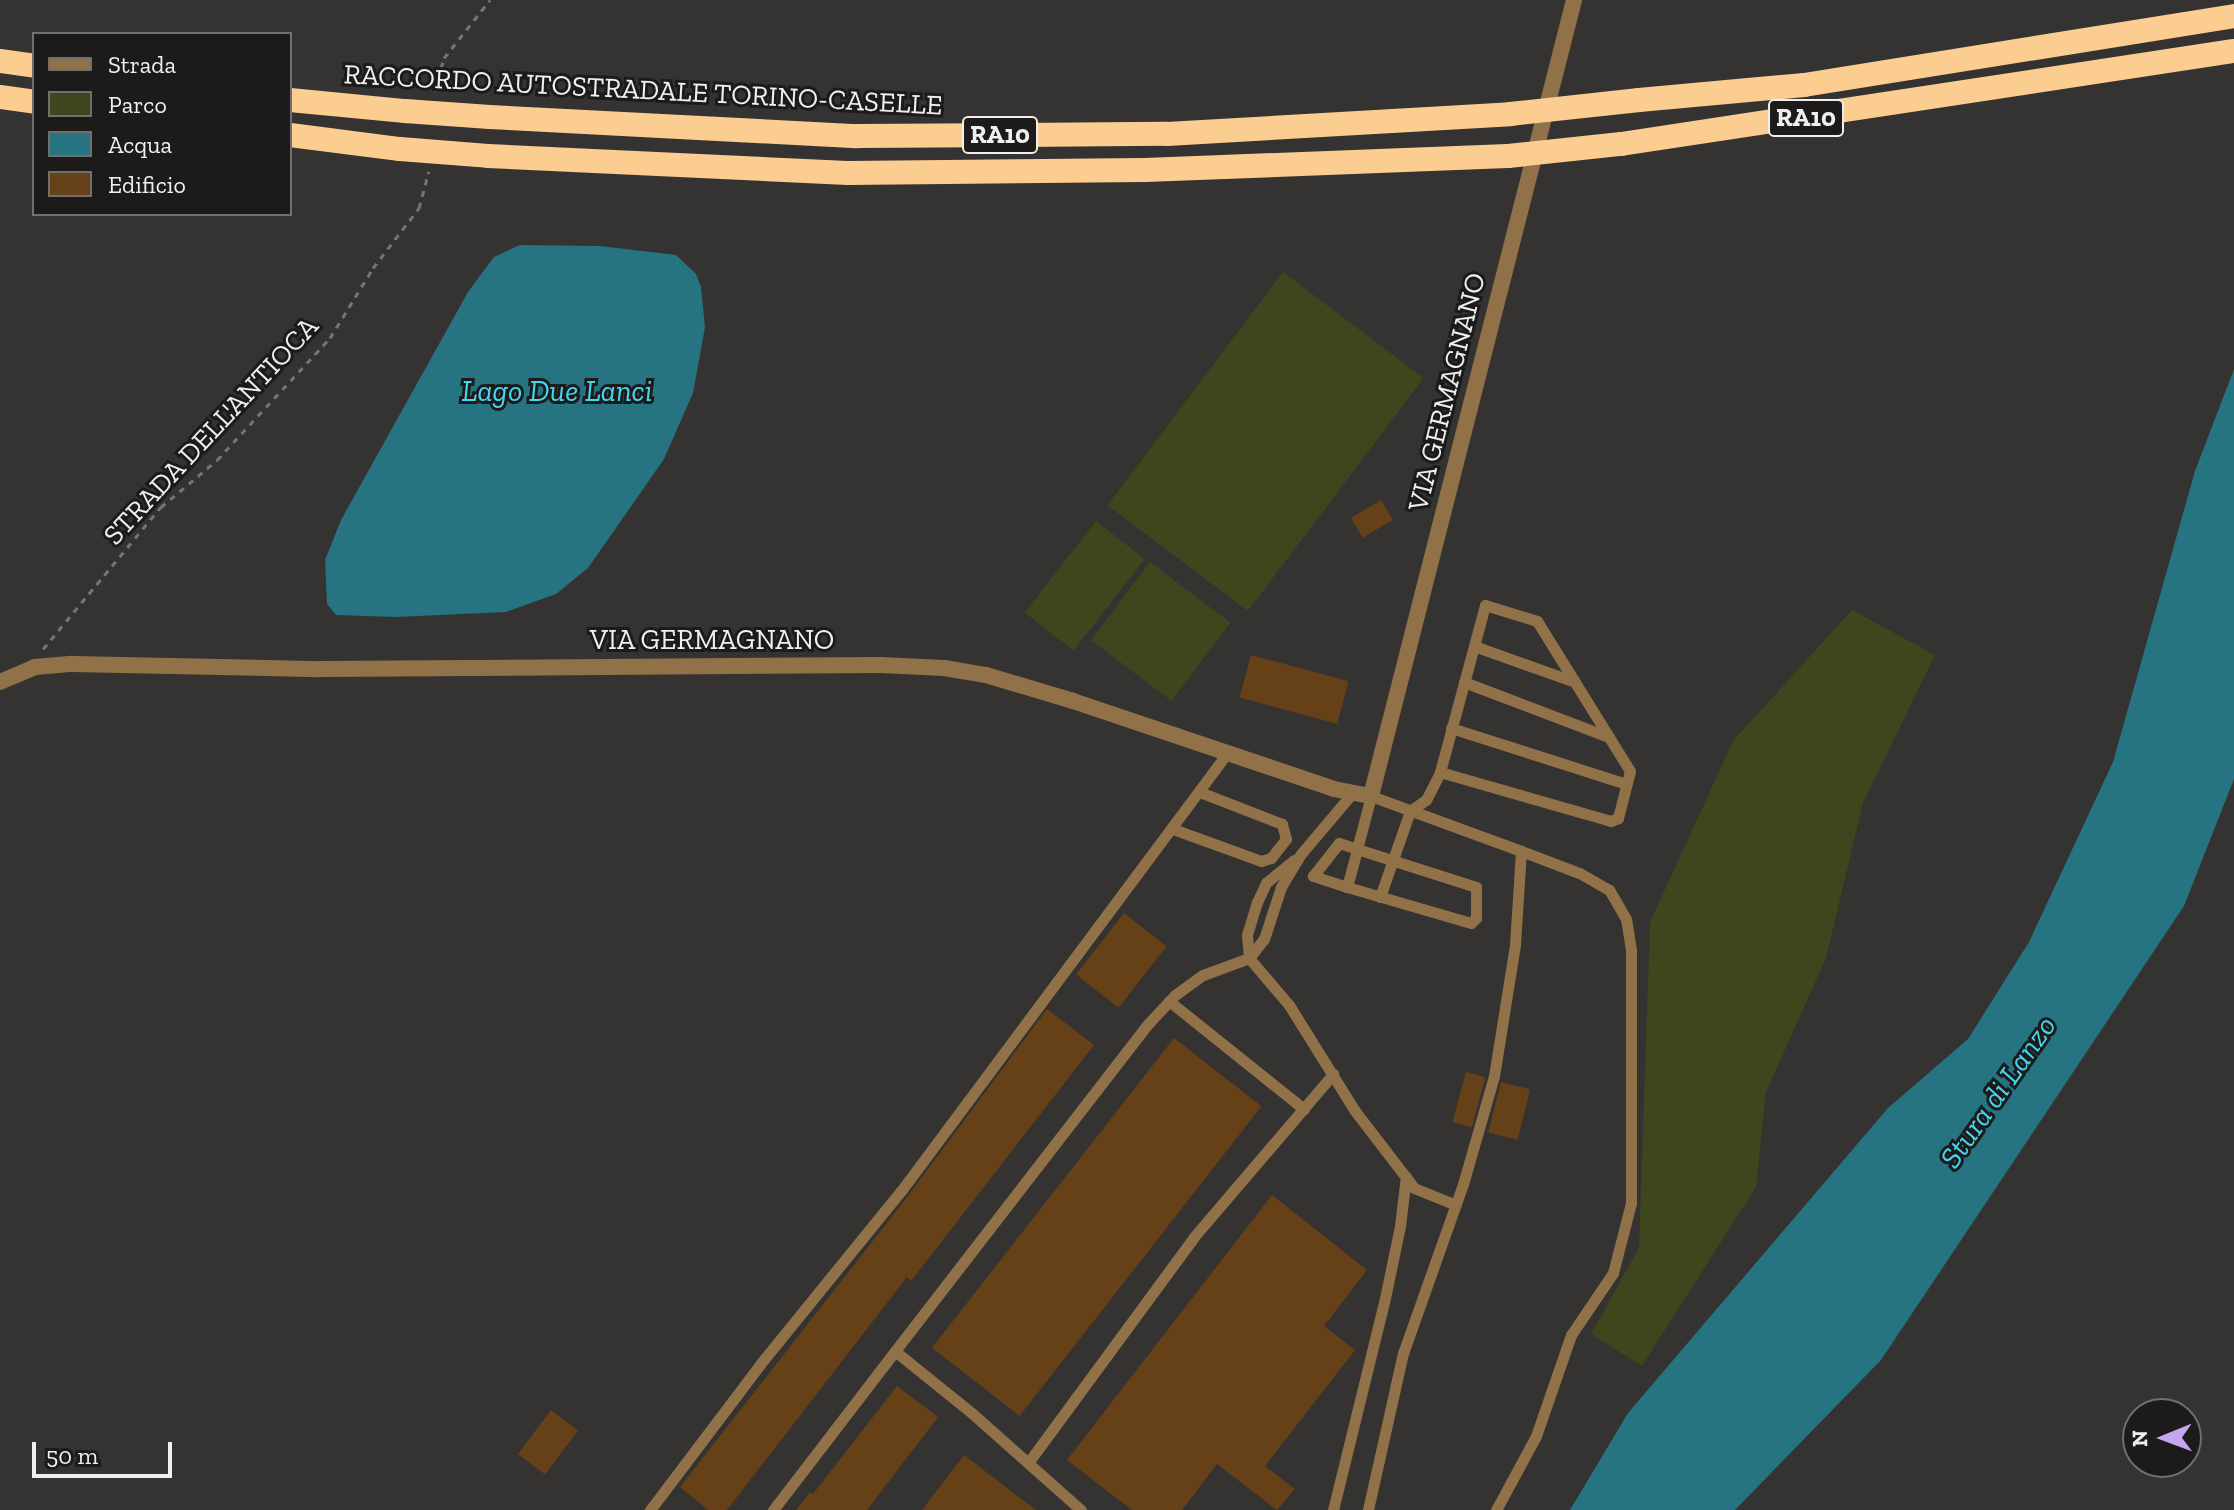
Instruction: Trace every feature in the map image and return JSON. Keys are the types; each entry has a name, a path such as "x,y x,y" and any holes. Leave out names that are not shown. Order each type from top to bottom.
{"highway":[{"name":"RACCORDO AUTOSTRADALE TORINO-CASELLE","path":"292,100 490,117 873,136 1167,134 1510,114 1804,85 2234,16"},
{"name":"RA10","path":"292,135 488,156 848,173 1145,170 1508,156 1621,144 2234,51"},
{"path":"0,61 32,66"},
{"path":"0,97 32,102"}],"street":[{"name":"VIA GERMAGNANO","path":"0,682 35,667 72,664 321,669 881,665 944,668 1015,684 1334,789 1371,796 1574,0"}],"lane":[{"path":"1380,897 1410,811 1426,800 1440,772 1485,605 1537,621 1630,771 1618,818 1611,821 1440,772"},
{"path":"1474,646 1575,682"},
{"path":"1464,682 1609,737"},
{"path":"1451,728 1626,784"},
{"path":"650,1510 761,1363 901,1191 1228,752"},
{"path":"773,1510 1147,1025 1169,1001 1203,975 1249,958 1264,939 1281,887 1300,855 1354,791"},
{"path":"1173,829 1261,861 1271,858 1286,839 1282,824 1200,792"},
{"name":"VIA GERMAGNANO","path":"1371,796 1579,873 1609,890 1626,919 1631,950 1631,1203 1613,1273 1571,1335 1536,1436 1496,1510"},
{"path":"1347,887 1371,796"},
{"path":"1339,843 1392,860 1476,887 1476,918 1471,923 1313,876 1339,843"},
{"path":"1368,1510 1403,1353 1456,1205 1494,1076 1515,945 1521,851"},
{"path":"1300,855 1266,883 1247,935 1249,958 1289,1005 1333,1074 1406,1176 1422,1193 1456,1205"},
{"path":"1169,1001 1304,1109"},
{"path":"1028,1463 1193,1238 1333,1074"},
{"path":"1333,1510 1385,1298 1400,1226 1406,1176"},
{"path":"895,1351 1028,1463 1073,1507"}],"path":[{"path":"434,83 444,58 490,0"},
{"name":"STRADA DELL'ANTIOCA","path":"35,667 43,650 161,507 217,460 330,338 373,268 419,208 429,174"}],"green space":[{"path":"1283,272 1424,378 1248,611 1107,505"},
{"path":"1096,521 1145,559 1073,651 1025,612"},
{"path":"1150,562 1231,623 1172,701 1091,640"},
{"path":"1852,610 1935,655 1863,803 1826,958 1766,1092 1756,1187 1642,1366 1591,1334 1639,1248 1650,922 1733,741"}],"water":[{"name":"Lago Due Lanci","path":"520,245 600,246 676,255 696,274 701,287 705,327 693,393 664,459 588,568 556,594 506,612 396,617 336,615 327,604 325,560 341,520 468,292 494,257"},
{"name":"Stura di Lanzo","path":"2234,369 2234,779 2184,906 1881,1360 1735,1510 1570,1510 1628,1413 1888,1108 1968,1039 2029,942 2113,762 2195,471"}],"building":[{"path":"1381,500 1393,520 1363,538 1351,518"},
{"path":"1251,655 1349,681 1337,724 1240,698"},
{"path":"1124,913 1167,946 1119,1008 1076,974"},
{"path":"1047,1009 1094,1045 911,1281 907,1277 727,1510 708,1510 680,1487 908,1196"},
{"path":"1174,1038 1261,1106 1020,1416 932,1348"},
{"path":"1466,1072 1485,1077 1472,1127 1453,1122"},
{"path":"1501,1082 1530,1089 1518,1140 1488,1132"},
{"path":"1272,1195 1367,1270 1324,1326 1355,1350 1265,1466 1295,1489 1277,1510 1217,1464 1182,1510 1132,1510 1067,1460"},
{"path":"897,1386 938,1417 867,1510 796,1510 810,1492 813,1494"},
{"path":"551,1410 578,1430 545,1474 518,1454"},
{"path":"964,1455 1036,1510 922,1510"}]}
